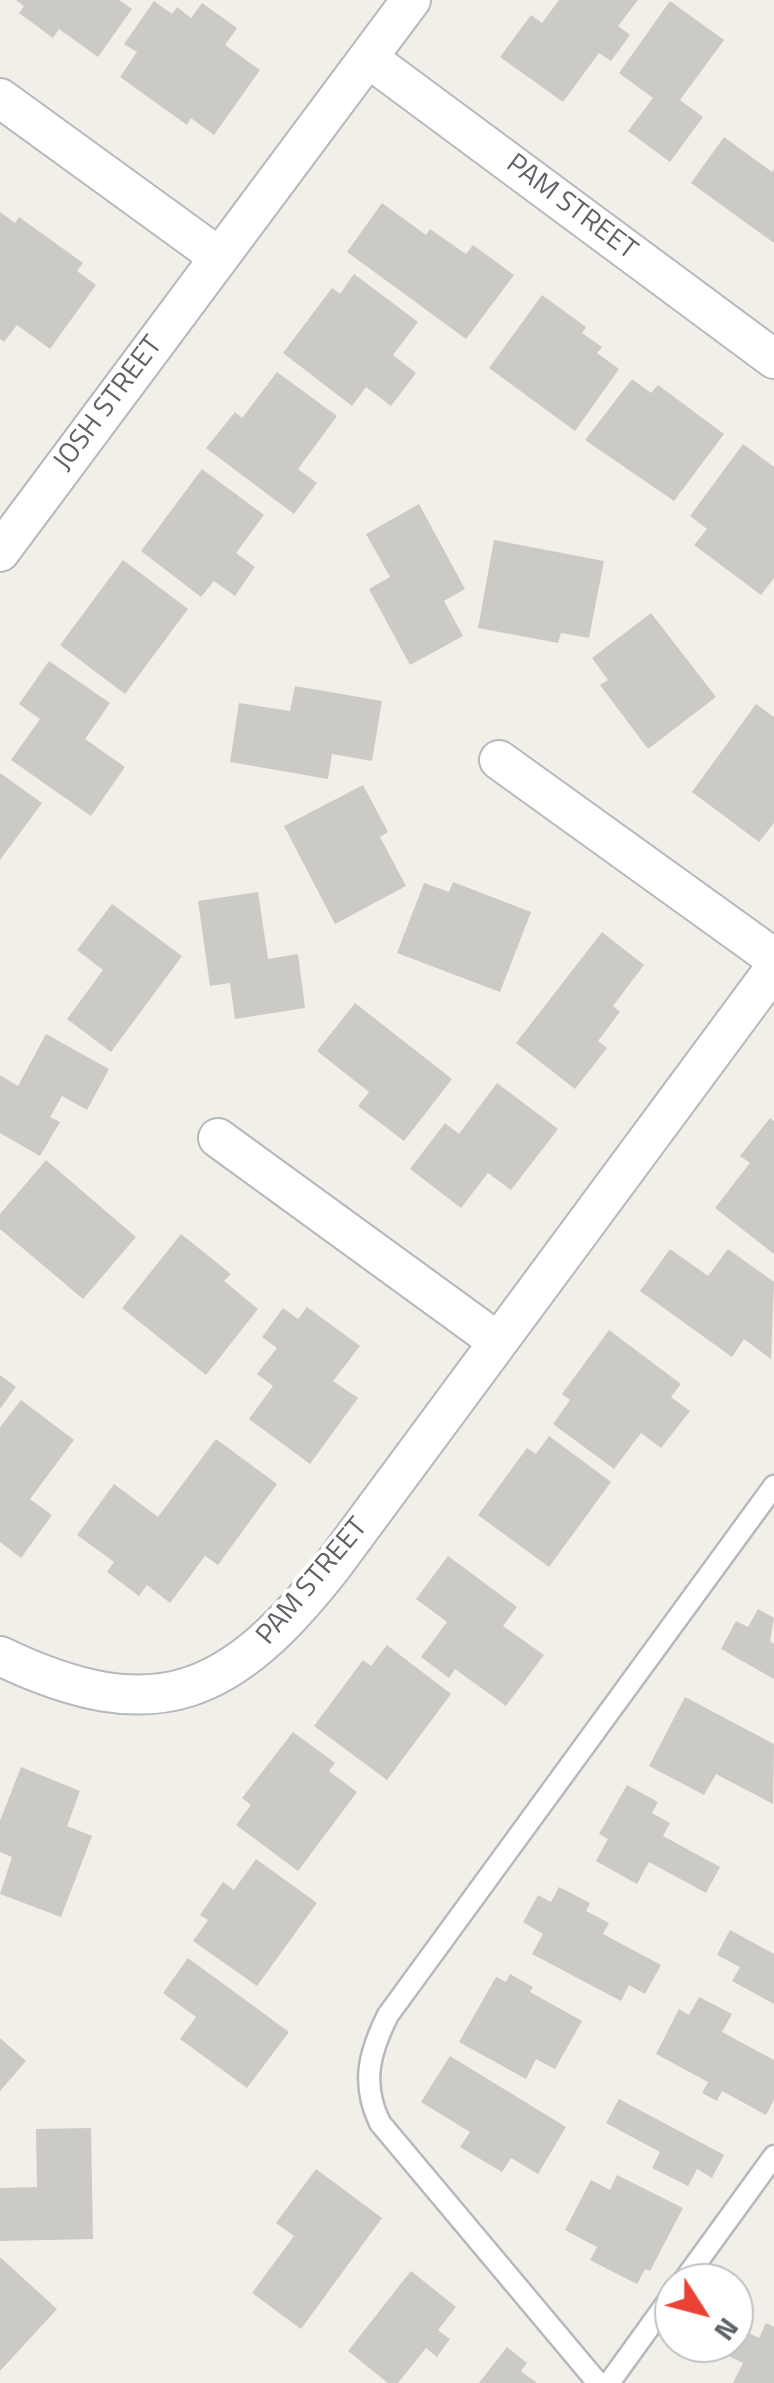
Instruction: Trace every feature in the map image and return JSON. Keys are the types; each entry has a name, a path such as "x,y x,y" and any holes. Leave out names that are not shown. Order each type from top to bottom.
{"street":[{"name":"JOSH STREET","path":"0,552 410,0"},
{"name":"PAM STREET","path":"368,58 774,359"},
{"path":"0,98 219,257"},
{"path":"499,760 774,958"},
{"name":"PAM STREET","path":"0,1656 52,1680 106,1694 159,1694 206,1683 238,1666 294,1614 774,969"},
{"path":"218,1138 497,1341"}],"lane":[{"path":"598,2383 390,2138 372,2106 370,2056 388,2016 774,1486"},
{"path":"696,2263 774,2156"},
{"path":"609,2383 654,2321"}],"building":[{"path":"16,0 119,0 132,9 98,57 59,29 53,38 19,13 24,6"},
{"path":"559,0 638,0 618,26 630,35 611,61 599,53 563,102 500,57 531,15 542,23"},
{"path":"154,1 172,14 177,7 191,18 202,3 237,28 225,45 260,70 214,135 191,118 187,125 120,77 137,52 124,44"},
{"path":"670,1 724,40 680,100 703,117 670,162 628,131 653,98 619,73"},
{"path":"724,137 772,172 774,169 774,243 691,183"},
{"path":"382,203 426,235 430,229 466,254 473,245 514,275 466,339 347,252"},
{"path":"0,212 15,223 19,217 83,263 77,271 96,285 50,349 17,325 4,342 0,339"},
{"path":"354,274 418,322 393,355 416,373 391,406 366,387 352,406 283,353 332,288 340,294"},
{"path":"542,295 586,327 582,333 602,347 597,353 619,369 575,431 489,368"},
{"path":"277,372 337,416 298,469 317,483 294,514 206,448 235,412 242,418"},
{"path":"632,379 651,393 658,385 724,434 674,501 585,440"},
{"path":"743,444 774,467 774,578 761,595 694,545 707,529 690,516"},
{"path":"202,469 264,515 236,553 255,567 235,596 214,581 201,597 141,551"},
{"path":"419,504 465,589 444,601 463,636 410,665 369,589 390,577 366,534"},
{"path":"494,540 604,561 589,638 561,633 558,643 478,628"},
{"path":"123,560 188,609 125,694 60,645"},
{"path":"651,613 716,697 648,749 600,685 608,680 592,658"},
{"path":"49,661 110,703 85,739 125,767 91,816 11,760 40,719 19,704"},
{"path":"295,686 382,701 372,761 332,754 328,779 230,762 239,703 290,711"},
{"path":"756,704 774,717 774,823 759,842 692,792"},
{"path":"0,773 42,803 0,860"},
{"path":"363,785 388,832 380,837 406,886 335,924 284,826"},
{"path":"453,882 531,912 500,992 397,953 424,883 449,892"},
{"path":"258,892 268,959 298,954 305,1008 235,1019 230,983 210,986 198,901"},
{"path":"112,904 182,956 111,1052 67,1019 103,970 77,950"},
{"path":"602,932 644,965 613,1006 620,1012 598,1041 607,1048 575,1089 516,1043"},
{"path":"355,1003 452,1079 404,1141 358,1106 369,1092 317,1051"},
{"path":"46,1034 109,1069 87,1110 62,1096 50,1117 60,1122 40,1156 0,1133 0,1075 18,1086"},
{"path":"497,1083 558,1129 511,1190 488,1173 461,1208 410,1169 445,1123 459,1134"},
{"path":"770,1118 774,1121 774,1254 715,1208 750,1163 740,1156"},
{"path":"46,1160 136,1237 83,1299 0,1229 0,1214"},
{"path":"181,1234 231,1274 224,1281 258,1309 206,1375 122,1308"},
{"path":"670,1249 708,1276 728,1249 774,1282 771,1359 744,1339 732,1357 640,1291"},
{"path":"307,1307 360,1346 333,1381 358,1398 310,1464 249,1419 273,1386 257,1374 277,1348 262,1337 283,1308 298,1319"},
{"path":"609,1330 681,1384 671,1397 690,1411 661,1448 641,1433 614,1469 553,1424 570,1400 562,1394"},
{"path":"0,1375 16,1387 0,1409"},
{"path":"21,1400 74,1440 30,1499 52,1515 21,1558 0,1542 0,1427"},
{"path":"549,1436 611,1482 549,1567 478,1515 527,1448 536,1454"},
{"path":"216,1439 277,1484 218,1565 205,1556 170,1603 147,1585 139,1596 107,1572 114,1562 77,1535 114,1484 158,1517"},
{"path":"448,1556 517,1607 503,1626 544,1655 506,1706 455,1669 449,1678 421,1657 447,1622 416,1599"},
{"path":"758,1609 774,1618 770,1641 774,1644 774,1679 721,1649 736,1621 748,1627"},
{"path":"387,1645 451,1694 387,1780 314,1726 363,1660 371,1666"},
{"path":"685,1697 774,1744 773,1804 716,1774 704,1795 649,1766"},
{"path":"293,1732 335,1763 329,1771 357,1792 298,1871 236,1825 251,1805 242,1798"},
{"path":"21,1767 80,1791 67,1826 92,1836 61,1917 0,1894 12,1857 0,1852 0,1821"},
{"path":"627,1785 658,1802 652,1813 670,1823 663,1836 720,1867 706,1893 649,1862 637,1884 596,1861 608,1839 599,1834"},
{"path":"256,1859 317,1903 257,1986 193,1941 208,1920 200,1915 223,1882 234,1890"},
{"path":"559,1887 590,1903 586,1911 609,1923 603,1934 661,1965 645,1994 629,1985 621,2001 532,1954 543,1934 523,1922 538,1895 551,1902"},
{"path":"730,1930 774,1954 774,2004 732,1981 740,1967 717,1955"},
{"path":"188,1958 289,2032 247,2088 180,2039 196,2017 163,1993"},
{"path":"510,1974 533,1987 530,1992 582,2021 555,2069 536,2059 526,2079 459,2042 496,1977 506,1982"},
{"path":"699,1997 732,2014 722,2032 774,2060 774,2100 766,2115 722,2091 717,2101 702,2093 708,2082 656,2054 679,2009 689,2015"},
{"path":"0,2038 26,2061 0,2091"},
{"path":"450,2056 566,2127 538,2174 511,2158 502,2172 460,2147 470,2132 421,2102"},
{"path":"619,2099 724,2155 712,2178 697,2169 688,2186 652,2168 660,2152 606,2123"},
{"path":"91,2128 93,2239 0,2241 0,2188 37,2187 36,2129"},
{"path":"316,2169 382,2218 301,2329 252,2293 294,2236 276,2223"},
{"path":"617,2175 683,2208 650,2271 645,2269 637,2284 590,2260 597,2247 565,2230 591,2180 610,2190"},
{"path":"0,2257 57,2309 0,2371"},
{"path":"411,2271 456,2307 438,2330 450,2339 437,2357 426,2348 398,2383 388,2383 348,2351"},
{"path":"766,2323 774,2327 774,2383 733,2383 743,2363 754,2363 754,2336 759,2338"},
{"path":"507,2347 527,2363 521,2371 537,2383 479,2383"}]}
